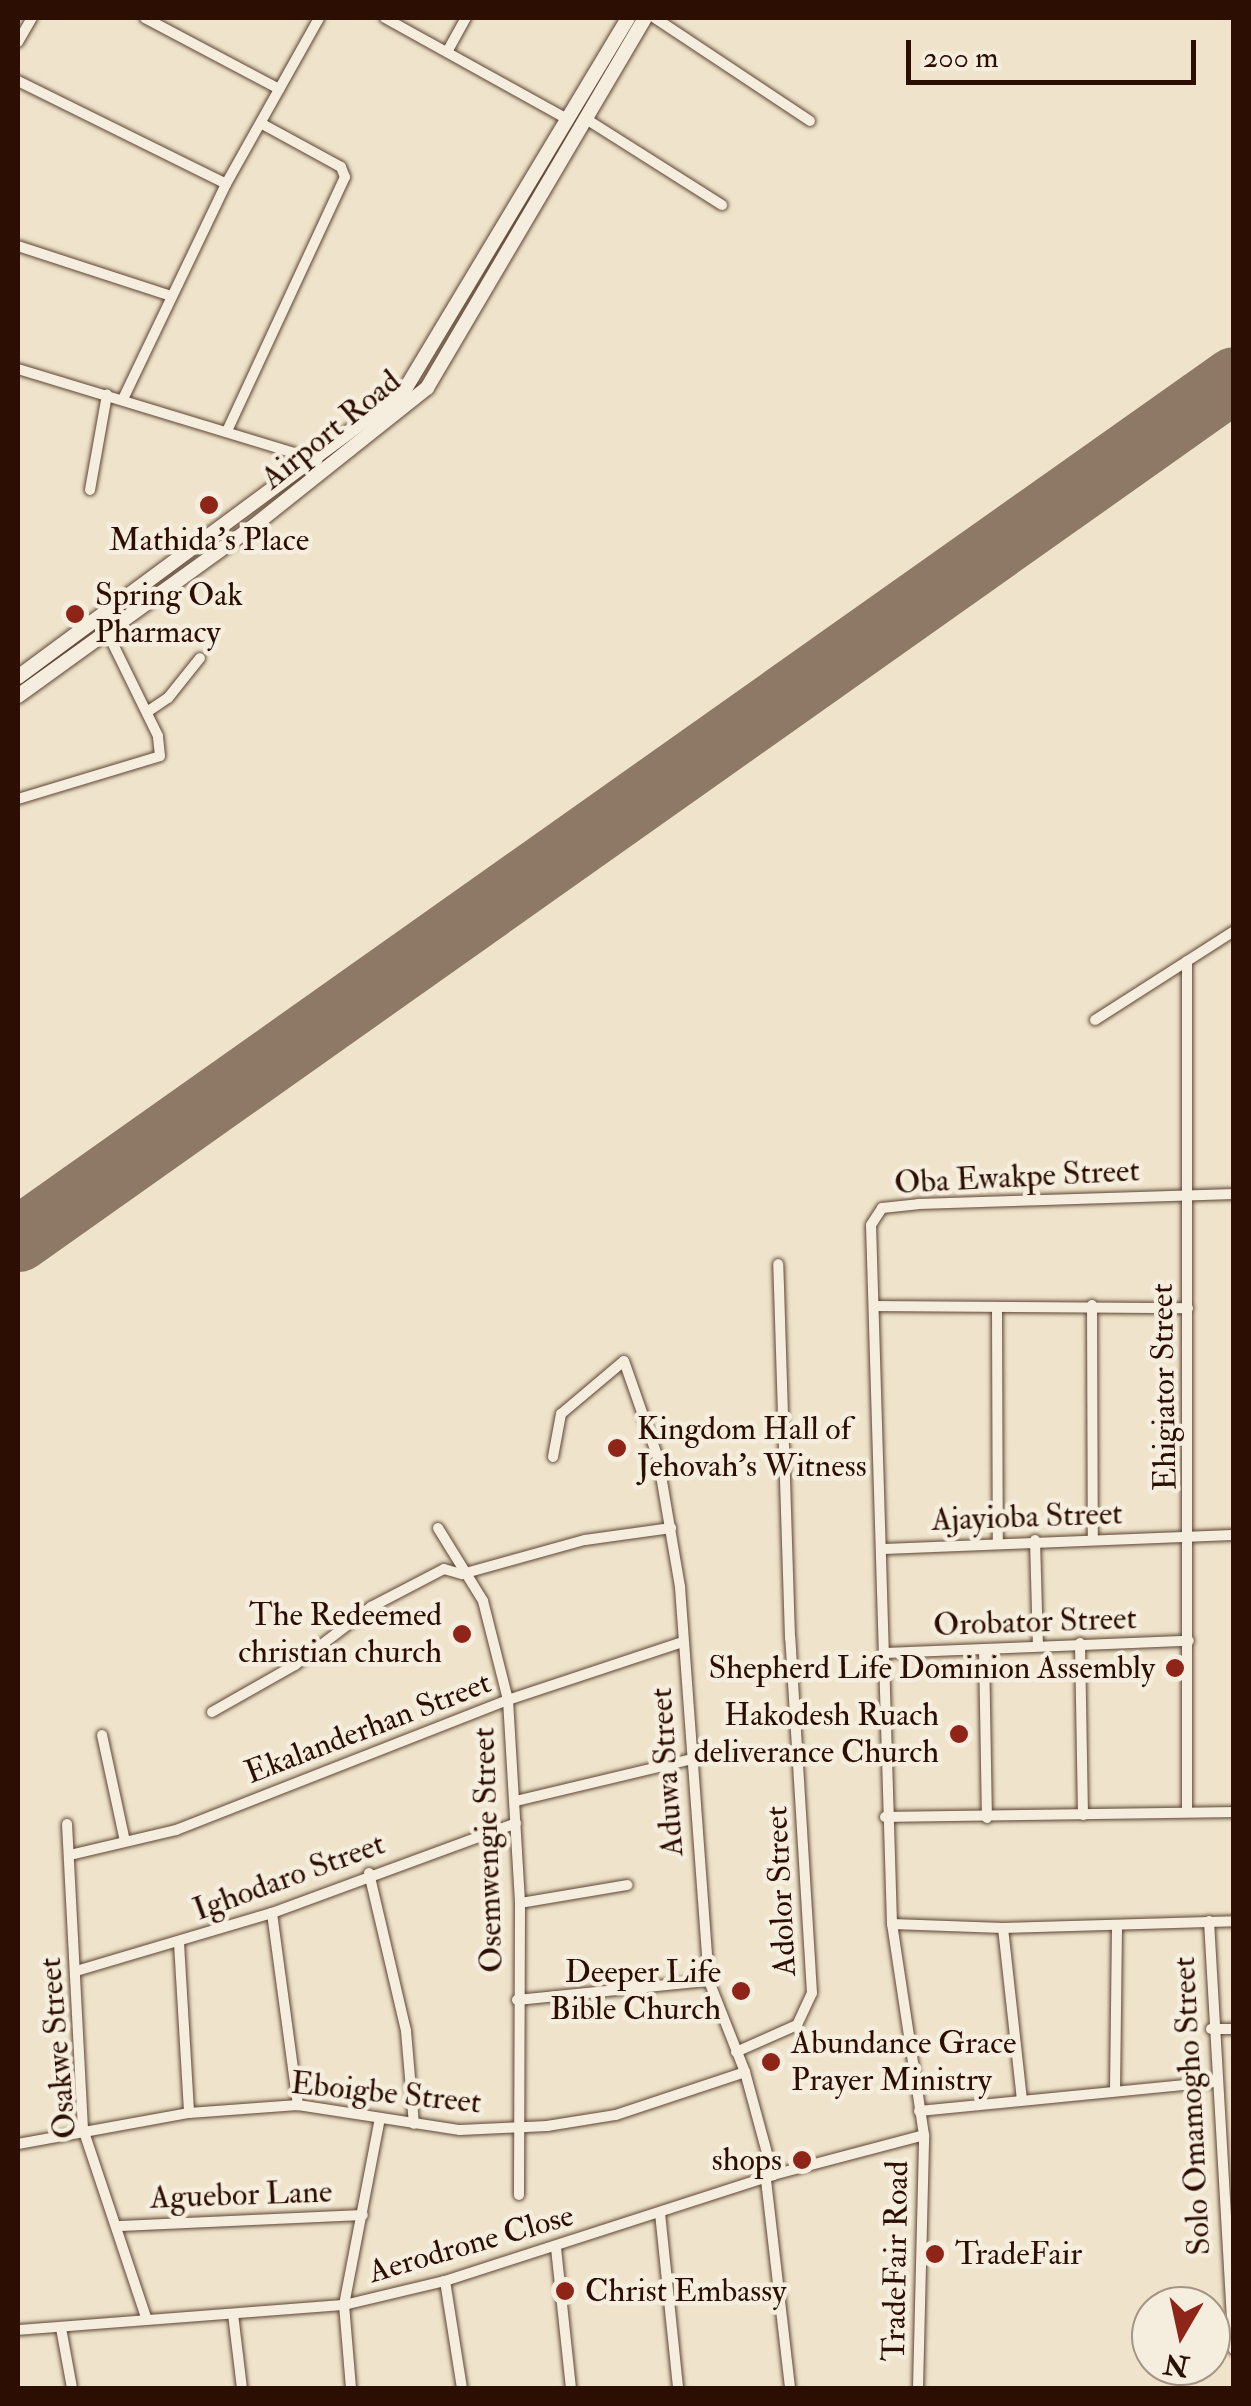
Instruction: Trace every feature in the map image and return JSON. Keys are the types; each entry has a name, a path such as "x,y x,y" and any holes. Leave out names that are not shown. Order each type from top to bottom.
{"main road":[{"name":"Airport Road","path":"18,696 106,632 388,406 418,373 628,18"},
{"name":"Airport Road","path":"18,677 162,584 427,388 646,18"}],"street":[{"path":"145,18 279,89"},
{"path":"123,399 226,184 319,18"},
{"path":"385,18 566,119"},
{"path":"447,52 466,18"},
{"path":"655,18 810,121"},
{"path":"18,42 25,21"},
{"path":"18,81 226,184"},
{"path":"586,119 722,204"},
{"path":"227,431 345,177 341,167 262,124"},
{"path":"18,246 171,296"},
{"path":"18,368 318,460"},
{"path":"90,490 107,395"},
{"path":"18,800 152,762 162,743 106,632"},
{"path":"147,712 168,698 200,658"},
{"path":"1096,1020 1234,931"},
{"name":"Ehigiator Street","path":"1187,961 1192,1535 1188,1812"},
{"path":"1189,1192 1234,1194"},
{"name":"Oba Ewakpe Street","path":"924,2135 892,1924 885,1817 883,1549 871,1225 882,1208 1189,1192"},
{"name":"Adolor Street","path":"736,2052 797,2025 812,1992 790,1638 778,1264"},
{"path":"874,1306 998,1310 1092,1304 1188,1308"},
{"path":"1092,1304 1093,1539"},
{"path":"998,1310 998,1541"},
{"name":"Aduwa Street","path":"553,1457 561,1414 624,1362 658,1458 672,1528 709,1981 745,2072 770,2178 790,2388"},
{"name":"Osemwengie Street","path":"438,1528 490,1619 508,1700 520,1903 519,2196"},
{"path":"212,1712 295,1665 371,1607 444,1569 462,1574 585,1540 672,1528"},
{"name":"Ajayioba Street","path":"883,1549 998,1541 1234,1535"},
{"path":"1035,1540 1038,1644"},
{"name":"Orobator Street","path":"884,1653 1189,1641"},
{"name":"Ekalanderhan Street","path":"70,1855 176,1830 508,1700 682,1642"},
{"path":"1080,1643 1083,1815"},
{"path":"984,1649 987,1818"},
{"path":"102,1734 125,1842"},
{"path":"516,1801 692,1759"},
{"path":"885,1817 1234,1812"},
{"name":"Ighodaro Street","path":"76,1971 272,1913 369,1874 516,1823"},
{"name":"Osakwe Street","path":"67,1824 83,2129 120,2226 147,2320"},
{"path":"369,1874 406,2032 414,2124"},
{"path":"520,1903 628,1885"},
{"path":"272,1913 298,2105"},
{"name":"Solo Omamogho Street","path":"1208,1921 1214,2082 1230,2233 1234,2348"},
{"path":"892,1924 1003,1928 1234,1921"},
{"path":"1116,2091 1117,1926"},
{"path":"1003,1928 1022,2100"},
{"path":"180,1943 189,2113"},
{"path":"517,2000 709,1981"},
{"path":"1211,2029 1234,2029"},
{"name":"Eboigbe Street","path":"18,2144 83,2129 189,2113 298,2105 414,2124 517,2128 616,2116 745,2072"},
{"path":"919,2111 1214,2082"},
{"path":"351,2388 344,2306 380,2118"},
{"path":"1218,2129 1234,2129"},
{"name":"Aerodrone Close","path":"18,2330 344,2306 446,2281 770,2178 924,2135"},
{"name":"TradeFair Road","path":"918,2388 924,2135"},
{"path":"660,2213 678,2388"},
{"name":"Aguebor Lane","path":"120,2226 364,2215"},
{"path":"556,2248 571,2388"},
{"path":"446,2281 462,2388"},
{"path":"232,2314 242,2388"},
{"path":"61,2328 72,2388"}],"runway":[{"path":"18,1239 1234,379"}],"place":[{"name":"Mathida's Place","path":"209,505"},
{"name":"Spring Oak Pharmacy","path":"75,614"},
{"name":"Kingdom Hall of Jehovah's Witness","path":"617,1448"},
{"name":"The Redeemed christian church","path":"462,1634"},
{"name":"Shepherd Life Dominion Assembly","path":"1175,1668"},
{"name":"Hakodesh Ruach deliverance Church","path":"959,1734"},
{"name":"Deeper Life Bible Church","path":"741,1991"},
{"name":"Abundance Grace Prayer Ministry","path":"771,2062"},
{"name":"shops","path":"802,2160"},
{"name":"TradeFair","path":"935,2254"},
{"name":"Christ Embassy","path":"565,2291"}]}
